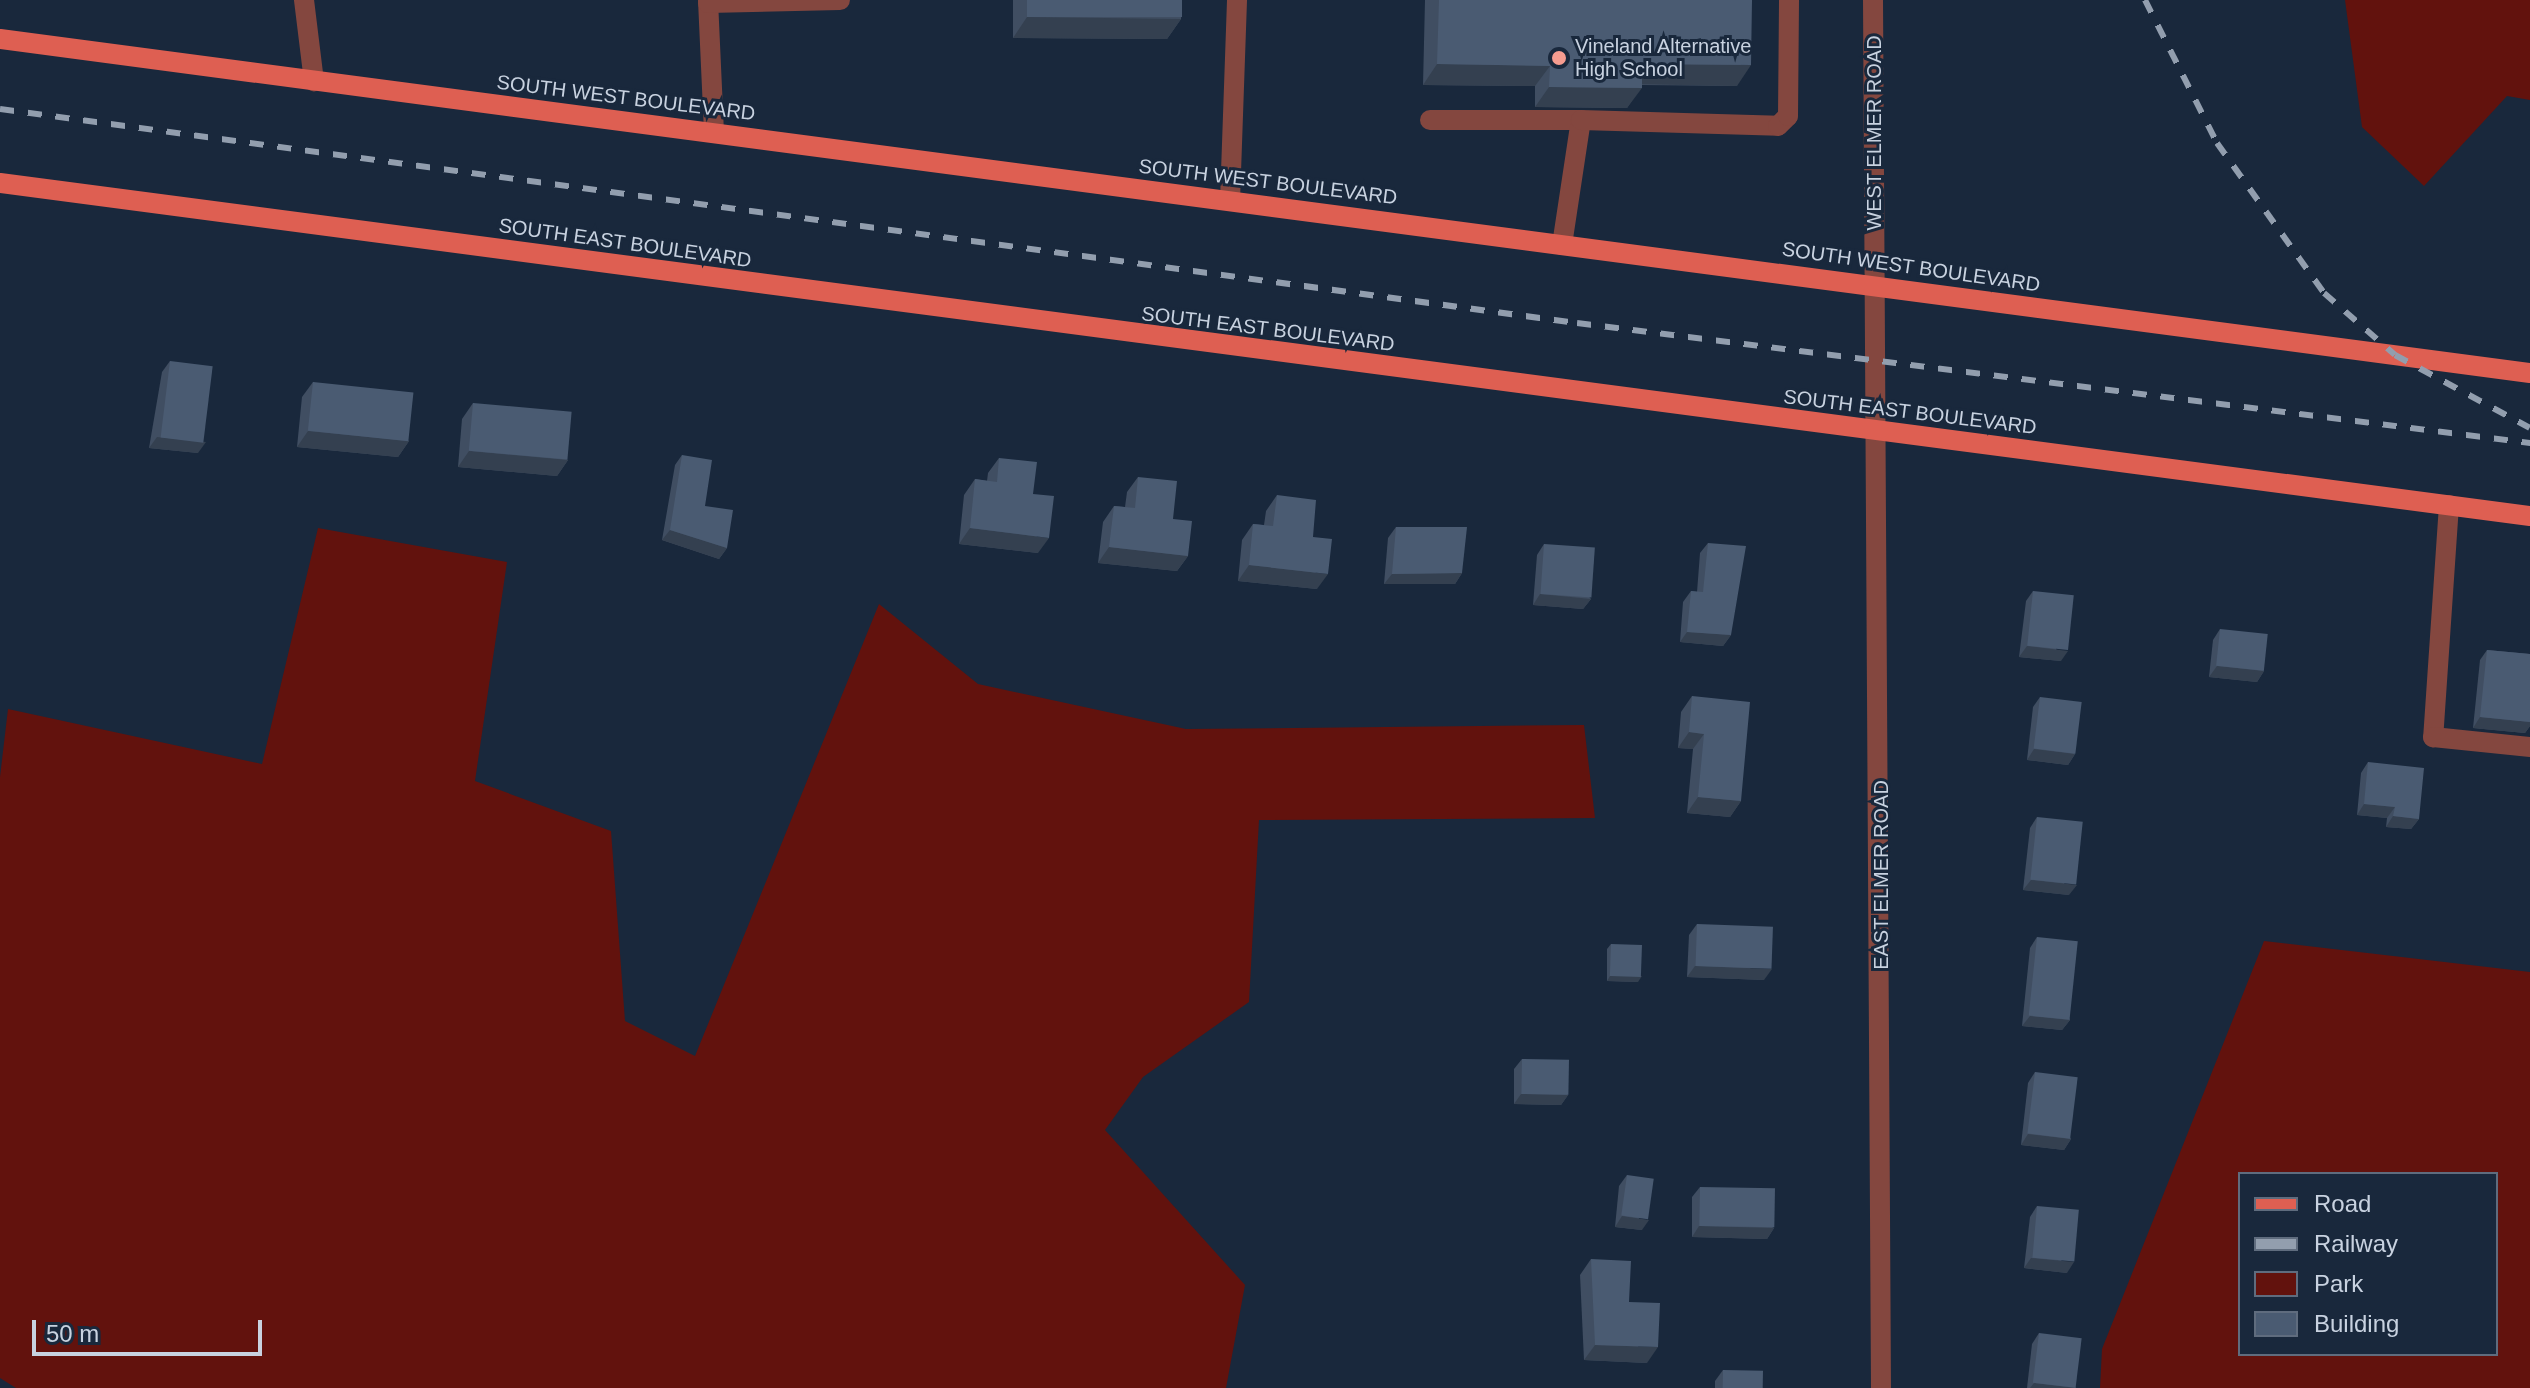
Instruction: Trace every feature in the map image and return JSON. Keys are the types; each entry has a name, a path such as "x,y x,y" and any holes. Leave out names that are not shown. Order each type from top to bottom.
{"main road":[{"name":"SOUTH WEST BOULEVARD","path":"0,39 2530,373"},
{"name":"SOUTH EAST BOULEVARD","path":"0,183 2530,516"}],"street":[{"path":"304,0 314,81"},
{"path":"714,133 708,1 840,0"},
{"path":"1230,201 1237,0"},
{"path":"1430,120 1581,120 1778,126 1790,105 1789,0"},
{"name":"WEST ELMER ROAD","path":"1873,0 1876,362"},
{"path":"1562,245 1581,120"},
{"name":"EAST ELMER ROAD","path":"1876,362 1881,1388"},
{"path":"2449,505 2433,737 2530,747"}],"green space":[{"path":"2345,0 2530,0 2530,100 2507,96 2424,186 2362,127"},
{"path":"318,528 507,562 475,781 611,831 625,1021 695,1056 879,604 978,684 1186,729 1584,725 1595,818 1259,820 1249,1002 1143,1077 1105,1130 1245,1285 1226,1388 16,1388 0,1378 0,777 8,709 262,764"},
{"path":"2264,941 2530,972 2530,1388 2100,1388 2102,1349"}],"building":[{"path":"1027,0 1182,0 1182,17 1027,17"},
{"path":"1439,0 1752,0 1751,65 1642,64 1642,88 1549,87 1550,66 1437,64"},
{"path":"170,361 213,366 203,443 161,437"},
{"path":"313,382 413,393 408,441 308,431"},
{"path":"473,403 572,412 567,459 469,451"},
{"path":"682,455 712,460 705,506 733,510 727,548 670,530"},
{"path":"999,458 1037,462 1033,494 1054,496 1049,538 970,528 975,479 997,482"},
{"path":"1138,477 1177,481 1173,519 1192,521 1188,556 1109,547 1114,506 1135,508"},
{"path":"1277,495 1316,500 1313,537 1332,539 1328,574 1249,565 1253,524 1273,526"},
{"path":"1396,527 1467,527 1462,573 1392,574"},
{"path":"1708,543 1746,546 1731,635 1687,632 1691,591 1703,592"},
{"path":"1544,544 1595,548 1591,597 1541,594"},
{"path":"2033,591 2074,595 2068,650 2027,646"},
{"path":"2220,629 2268,634 2264,671 2216,666"},
{"path":"2487,650 2530,654 2530,722 2480,717"},
{"path":"1692,696 1750,702 1741,801 1698,797 1704,734 1689,732"},
{"path":"2040,697 2082,702 2075,754 2034,749"},
{"path":"2368,762 2424,768 2419,819 2393,816 2395,807 2364,804"},
{"path":"2037,817 2083,822 2076,884 2030,880"},
{"path":"1697,924 1773,927 1771,969 1696,966"},
{"path":"2037,937 2078,941 2070,1020 2029,1016"},
{"path":"1611,944 1642,945 1641,977 1610,976"},
{"path":"1522,1059 1569,1060 1568,1095 1521,1094"},
{"path":"2035,1072 2078,1077 2070,1139 2027,1134"},
{"path":"1627,1175 1654,1179 1648,1219 1621,1216"},
{"path":"1700,1187 1775,1188 1774,1227 1699,1226"},
{"path":"2037,1206 2079,1210 2074,1261 2032,1258"},
{"path":"1591,1259 1631,1261 1629,1302 1660,1303 1658,1347 1595,1345"},
{"path":"2039,1333 2082,1338 2076,1388 2033,1383"},
{"path":"1723,1370 1763,1371 1763,1388 1723,1388"}],"railway":[{"path":"2145,0 2217,143 2324,293 2395,355 2530,428"},
{"path":"0,109 1577,323 2530,443"}],"place":[{"name":"Vineland Alternative High School","path":"1559,58"}]}
